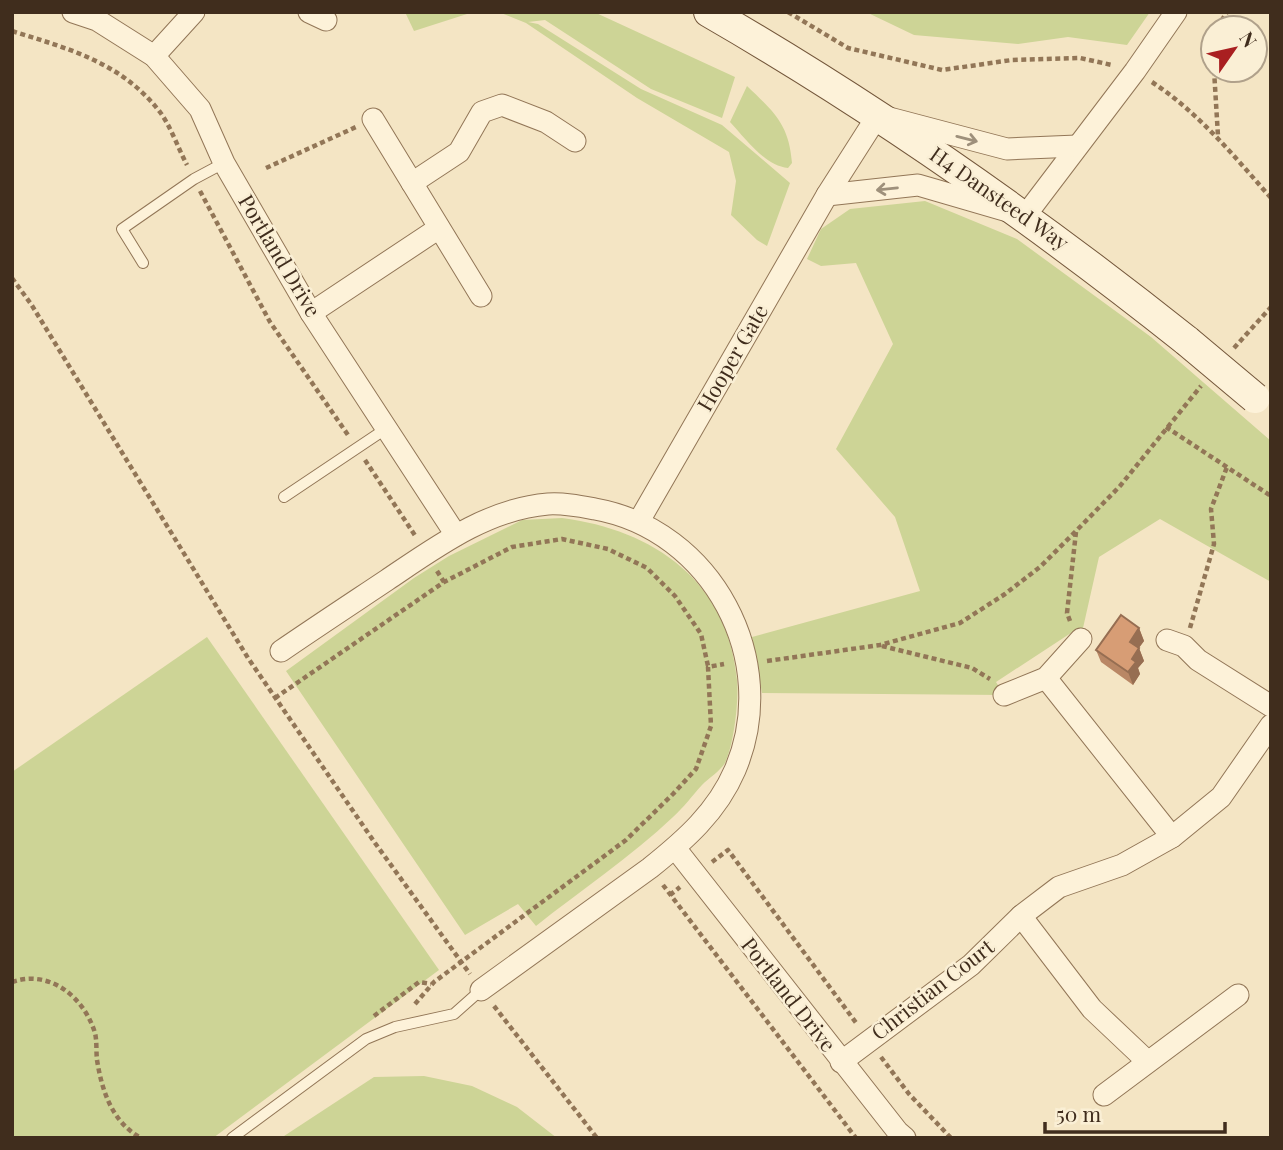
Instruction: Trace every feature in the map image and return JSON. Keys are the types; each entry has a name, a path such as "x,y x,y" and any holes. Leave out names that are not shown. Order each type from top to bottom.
{"street":[{"name":"Portland Drive","path":"72,12 97,20 154,56 200,109 224,163 312,313 456,536"},
{"path":"154,56 194,12"},
{"name":"H4 Dansteed Way","path":"709,12 878,115 1025,216 1187,341 1263,405"},
{"path":"827,195 918,185 1025,216 1135,71 1176,12"},
{"path":"412,183 459,152 482,112 502,105 546,122 575,141"},
{"path":"878,115 1007,149 1077,146"},
{"name":"Hooper Gate","path":"639,521 827,195 878,115"},
{"path":"373,120 481,296"},
{"path":"312,313 439,228"},
{"path":"281,651 456,536 499,515 547,504 612,512 639,521 681,549 711,580 732,616 741,640 750,689 750,710 736,768 712,812 650,868 481,990"},
{"path":"1004,695 1046,678 1081,639"},
{"path":"1175,643 1271,706"},
{"path":"1046,678 1172,837"},
{"name":"Christian Court","path":"841,1062 971,965 1021,916 1059,887 1122,865 1172,837 1221,797 1271,726"},
{"name":"Portland Drive","path":"675,848 841,1062 905,1138"},
{"path":"1021,916 1092,1009 1147,1061"},
{"path":"1104,1095 1238,995"}],"lane":[{"path":"143,263 122,229 224,163"},
{"path":"284,496 387,428"},
{"path":"232,1138 366,1039 395,1027 454,1014 481,990"}],"path":[{"path":"788,12 848,48 942,71 1012,60 1080,58 1135,71 1168,93 1218,137 1271,198"},
{"path":"12,30 87,55 126,77 161,113 270,322 357,448 444,582"},
{"path":"1215,84 1218,137"},
{"path":"266,168 373,120"},
{"path":"12,278 275,698 374,843 481,990 597,1138"},
{"path":"1226,358 1271,307"},
{"path":"708,667 745,660 758,662 880,645 960,623 1040,567 1120,486 1208,378"},
{"path":"1166,427 1271,496"},
{"path":"1175,643 1214,544 1211,509 1227,467"},
{"path":"1076,531 1067,614 1081,639"},
{"path":"275,698 444,582 512,547 562,539 608,549 648,568 675,596 701,634 708,667 710,726 696,769 674,794 626,839 434,982 395,1027"},
{"path":"880,645 972,668 995,683 1004,695"},
{"path":"626,839 856,1138"},
{"path":"670,895 728,850 909,1094 951,1138"},
{"path":"12,982 46,979 67,990 83,1008 95,1034 104,1095 122,1123 141,1138"}],"green space":[{"path":"405,12 594,12 735,77 722,118 651,89 545,20 528,22 538,24 641,89 722,125 790,183 767,246 731,215 736,181 729,152 637,98 526,23 501,13 467,14 414,31"},
{"path":"866,12 1150,12 1127,45 1068,37 1018,44 914,35"},
{"path":"747,86 784,128 792,163 788,168 763,157 730,122"},
{"path":"925,201 1017,239 1151,337 1271,441 1271,582 1160,519 1099,557 1083,628 1077,629 996,682 1004,695 762,693 752,637 920,591 895,517 836,449 893,344 856,263 821,266 807,259 821,229 850,209"},
{"path":"562,518 596,524 627,534 655,548 681,566 702,588 719,615 731,645 737,689 731,745 723,766 657,832 536,926 518,904 465,935 286,671 414,578 449,556 522,520"},
{"path":"207,637 439,970 213,1138 12,1138 12,772"},
{"path":"424,1076 472,1086 517,1107 557,1138 281,1138 374,1077"}],"building":[{"path":"1121,615 1139,628 1130,642 1139,648 1132,659 1136,662 1128,672 1096,650"}]}
